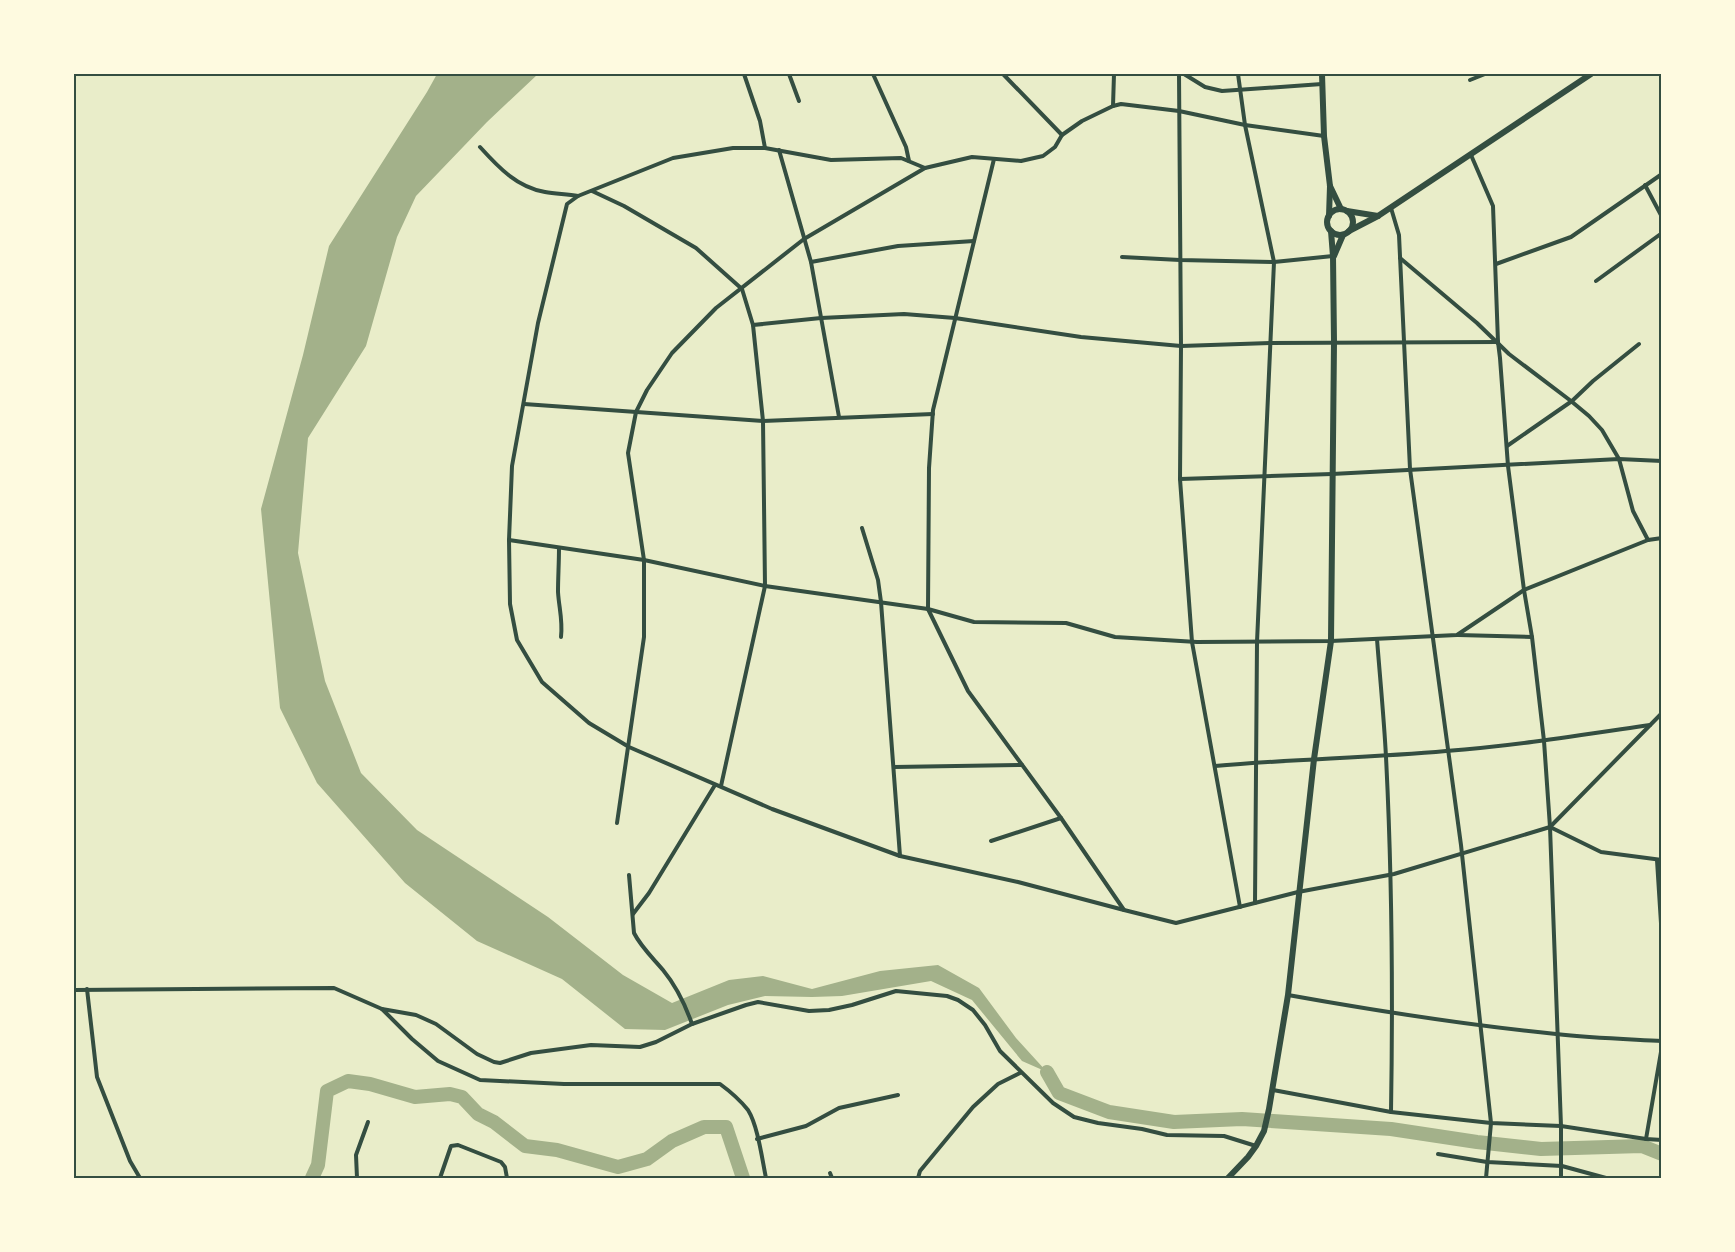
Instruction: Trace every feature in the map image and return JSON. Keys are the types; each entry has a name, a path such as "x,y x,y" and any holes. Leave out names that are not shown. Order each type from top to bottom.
{"main road":[{"path":"1228,1179 1248,1158 1264,1131 1273,1090 1288,994 1314,759 1331,640 1333,256 1327,224 1330,186 1324,136 1322,74"},
{"path":"1330,231 1336,235 1346,233 1378,216 1591,74"},
{"path":"1330,186 1344,210 1351,215 1353,220 1352,226 1333,256"},
{"path":"1329,216 1334,211 1344,210 1378,216"}],"street":[{"path":"744,74 760,121 765,148"},
{"path":"789,74 799,101"},
{"path":"873,74 906,147 909,162"},
{"path":"1003,74 1062,135"},
{"path":"1113,106 1114,74"},
{"path":"1179,74 1181,346 1179,479 1192,642 1240,907"},
{"path":"1184,74 1205,87 1222,91 1322,84"},
{"path":"1238,74 1245,125 1274,262 1257,642 1255,903"},
{"path":"1470,80 1485,74"},
{"path":"617,823 644,637 644,560 628,453 636,412 672,353 716,308 804,239 925,168 972,157 1021,161 1043,156 1055,147 1062,135 1082,121 1120,104 1179,111 1245,125 1324,136"},
{"path":"480,147 505,174 520,183 543,192 578,196"},
{"path":"925,168 901,158 831,160 765,148 733,148 673,158 578,196 567,204 538,323 512,466 509,540 510,604 517,640 542,682 589,723 629,747 715,785 772,809 900,856 1018,882 1176,923 1299,892 1390,875 1550,827 1662,713"},
{"path":"779,150 811,262 839,417"},
{"path":"1471,155 1493,206 1498,342 1506,447 1544,741 1550,827 1561,1179"},
{"path":"994,159 933,414 929,468 928,609 968,691 1061,818 1124,910"},
{"path":"1496,264 1571,237 1662,174"},
{"path":"1645,185 1662,217"},
{"path":"592,191 624,206 696,248 742,289 753,325 763,421 765,586 722,786"},
{"path":"1391,208 1399,235 1410,469 1462,853 1491,1123 1486,1179"},
{"path":"1596,281 1662,233"},
{"path":"811,262 898,246 974,241"},
{"path":"1122,257 1274,262 1333,256"},
{"path":"1400,258 1509,354 1572,401 1602,430 1619,459 1633,511 1648,540"},
{"path":"753,325 820,318 904,314 955,318 1081,337 1181,346 1334,342 1498,342"},
{"path":"1506,447 1572,401 1639,344"},
{"path":"524,404 763,421 933,414"},
{"path":"1179,479 1332,474 1619,459 1662,461"},
{"path":"862,528 878,580 881,602 900,856"},
{"path":"1457,634 1524,590 1648,540 1662,538"},
{"path":"509,540 644,560 765,586 928,609 974,622 1066,623 1115,637 1192,642 1377,639 1457,634 1532,637"},
{"path":"560,548 558,592 562,623 561,637"},
{"path":"1377,639 1386,756 1390,875 1393,1014 1391,1112"},
{"path":"1215,766 1448,751 1544,741 1650,725"},
{"path":"894,767 1023,765"},
{"path":"633,915 715,785"},
{"path":"991,841 1061,818"},
{"path":"1550,827 1601,852 1659,860 1662,939"},
{"path":"629,875 634,933 682,997 692,1023"},
{"path":"74,990 334,988 382,1009 416,1015 449,1032 477,1054 500,1063 531,1053 591,1045 640,1047 656,1042 692,1023 758,1002 809,1011 852,1005 896,992 947,996 973,1010 1000,1052 1053,1103 1074,1117 1167,1135 1224,1136 1256,1146"},
{"path":"87,989 97,1077 130,1161 140,1179"},
{"path":"1288,994 1393,1014 1557,1035 1662,1041"},
{"path":"382,1009 438,1061 480,1080 564,1084 720,1084 737,1097 749,1112 754,1124 766,1179"},
{"path":"1646,1139 1662,1046"},
{"path":"918,1179 920,1171 973,1107 998,1084 1020,1073"},
{"path":"1273,1090 1391,1112 1491,1123 1561,1126 1662,1140"},
{"path":"757,1139 806,1126 839,1108 898,1095"},
{"path":"357,1179 356,1155 368,1122"},
{"path":"440,1179 451,1146 458,1145 501,1162 505,1167 507,1179"},
{"path":"1438,1154 1487,1162 1562,1166 1606,1179"}],"shaded area":[{"path":"437,74 538,74 487,122 416,196 397,237 366,346 308,438 298,553 325,681 361,773 417,830 548,917 623,975 672,1003 729,980 763,976 812,989 880,971 938,965 979,988 1016,1038 1047,1072 1022,1061 972,1000 931,981 842,996 765,996 728,1005 665,1030 625,1029 562,979 477,941 405,883 317,783 280,708 261,509 303,355 329,246"}],"waterway":[{"path":"1047,1072 1059,1093 1109,1112 1174,1122 1242,1119 1391,1129 1541,1149 1642,1146 1662,1154"},
{"path":"312,1178 318,1165 327,1091 348,1081 370,1084 415,1097 450,1094 462,1097 478,1114 494,1122 525,1146 557,1150 618,1167 647,1159 672,1141 704,1127 726,1127 743,1178"}]}
